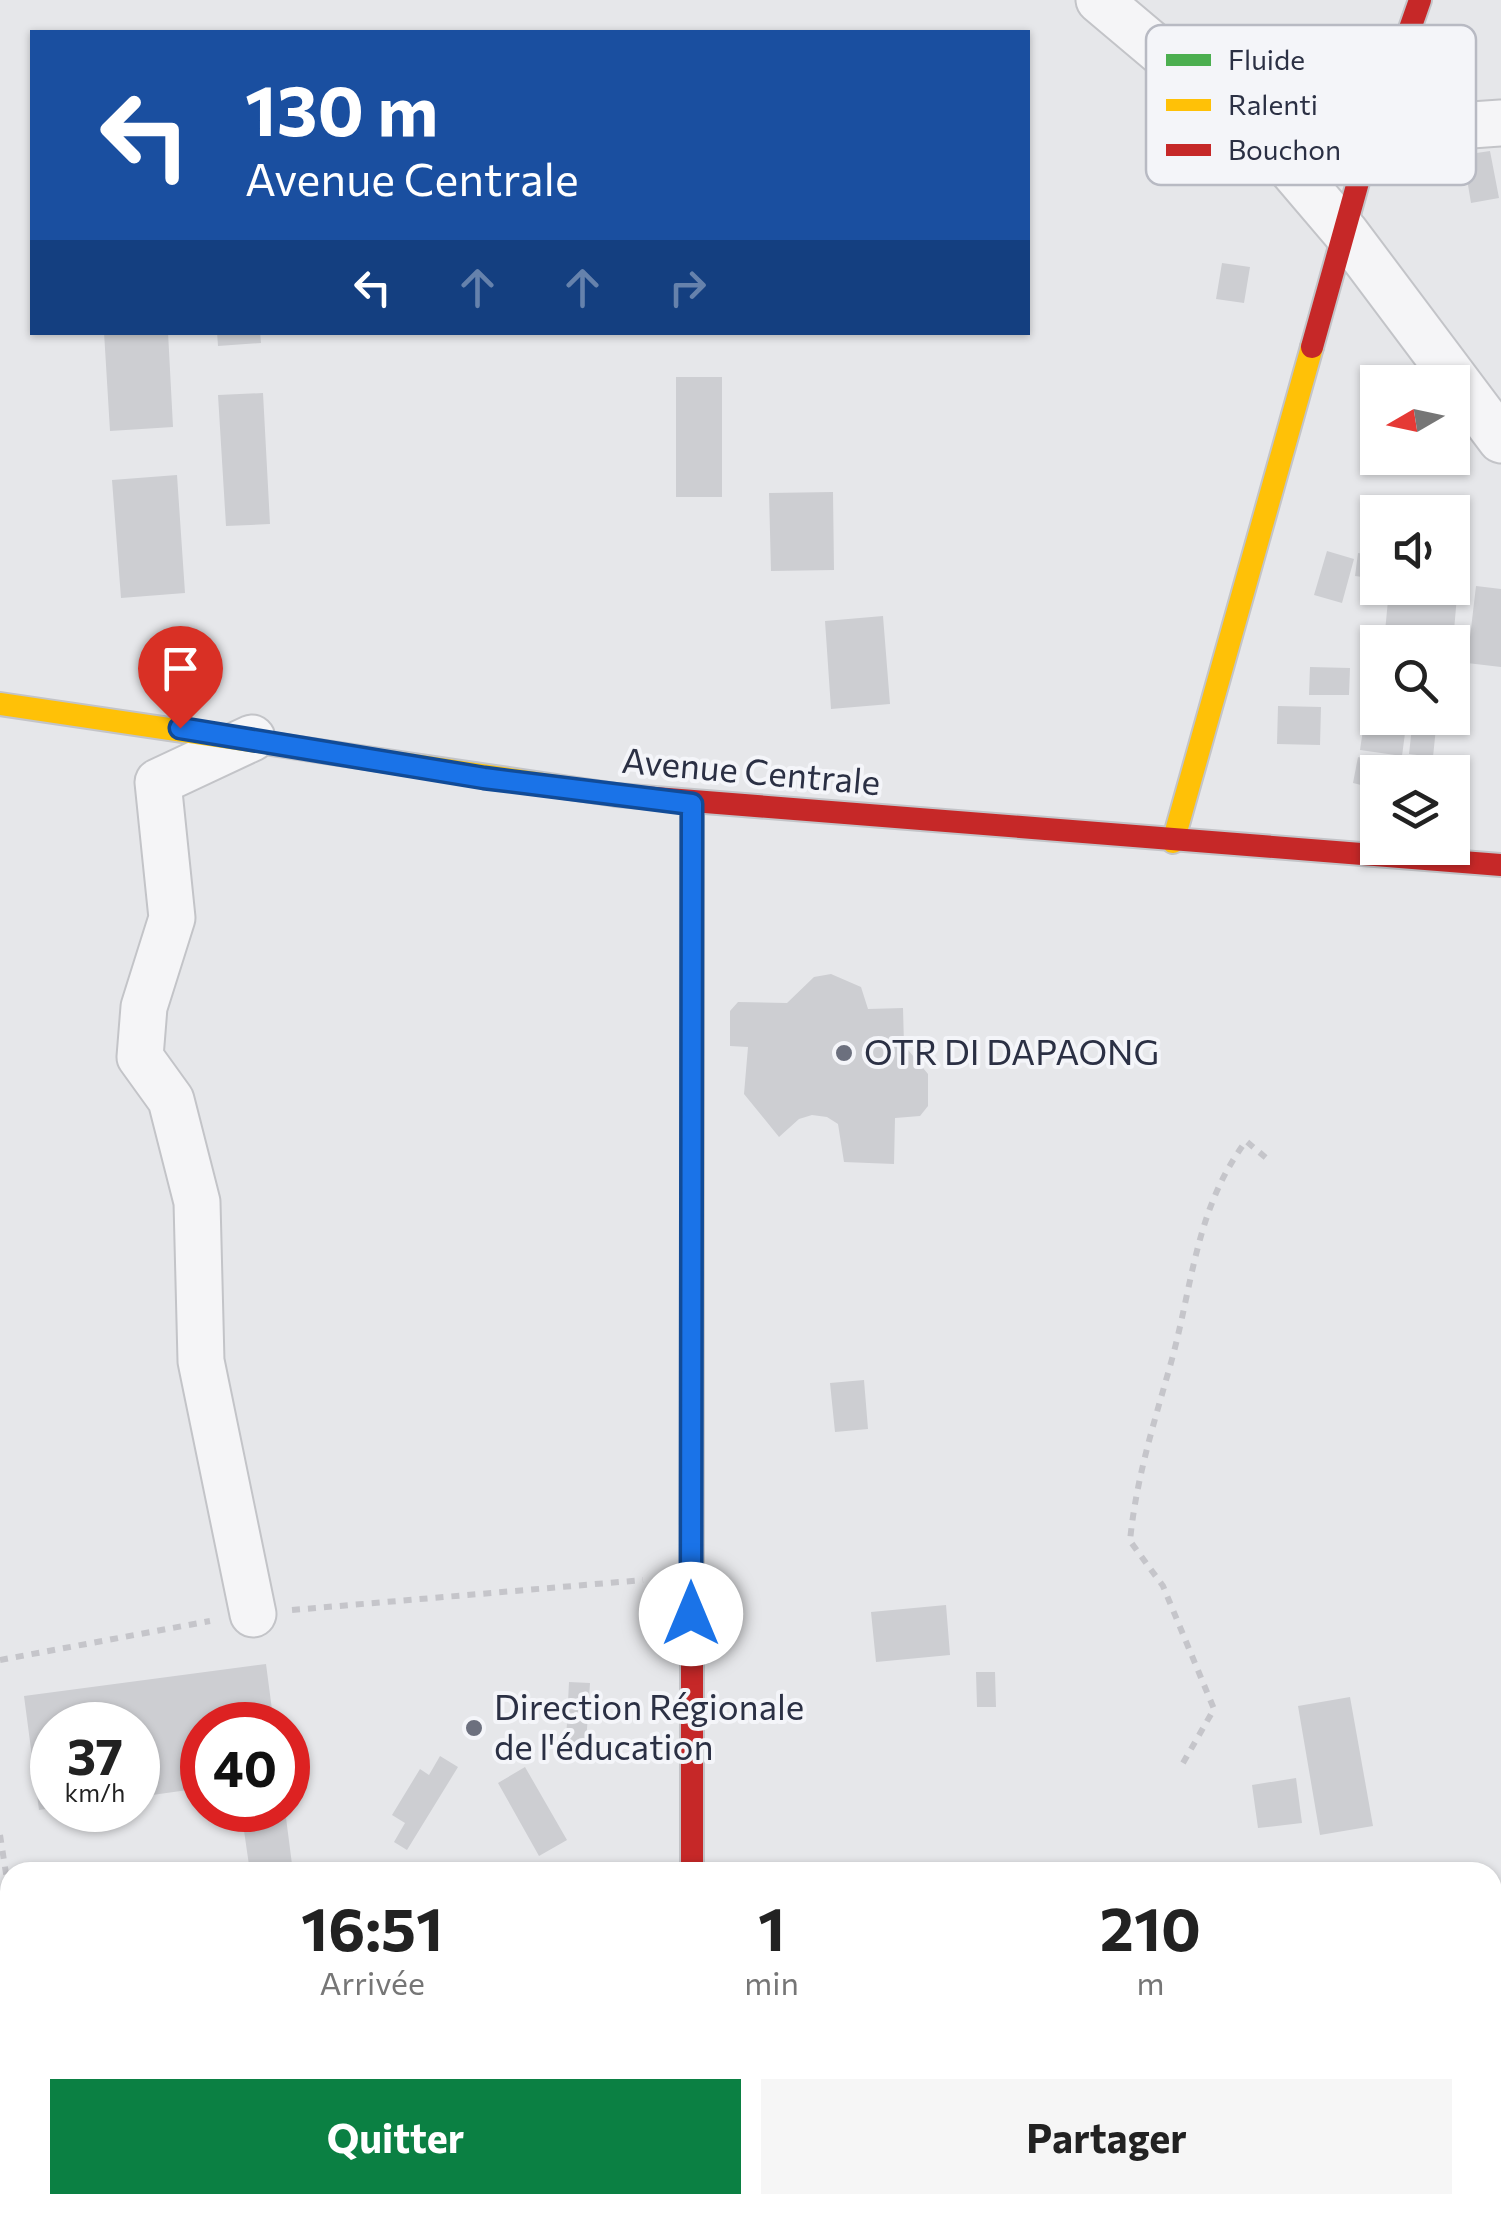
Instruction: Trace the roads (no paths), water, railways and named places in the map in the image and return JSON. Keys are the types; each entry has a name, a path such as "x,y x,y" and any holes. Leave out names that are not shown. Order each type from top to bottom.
{"street":[{"path":"1099,0 1146,39"},
{"path":"1411,25 1420,0"},
{"path":"1476,125 1501,123"},
{"path":"1306,185 1501,440"},
{"path":"1173,842 1358,185"},
{"name":"Avenue Centrale","path":"0,704 252,738 484,778 692,804 1501,865"},
{"path":"252,738 158,782 172,918 144,1008 140,1057 171,1100 197,1202 201,1361 253,1614"},
{"path":"692,804 692,1862"}],"place":[{"name":"OTR DI DAPAONG","path":"844,1053"},
{"name":"Direction Régionale de l'éducation","path":"474,1728"}]}
